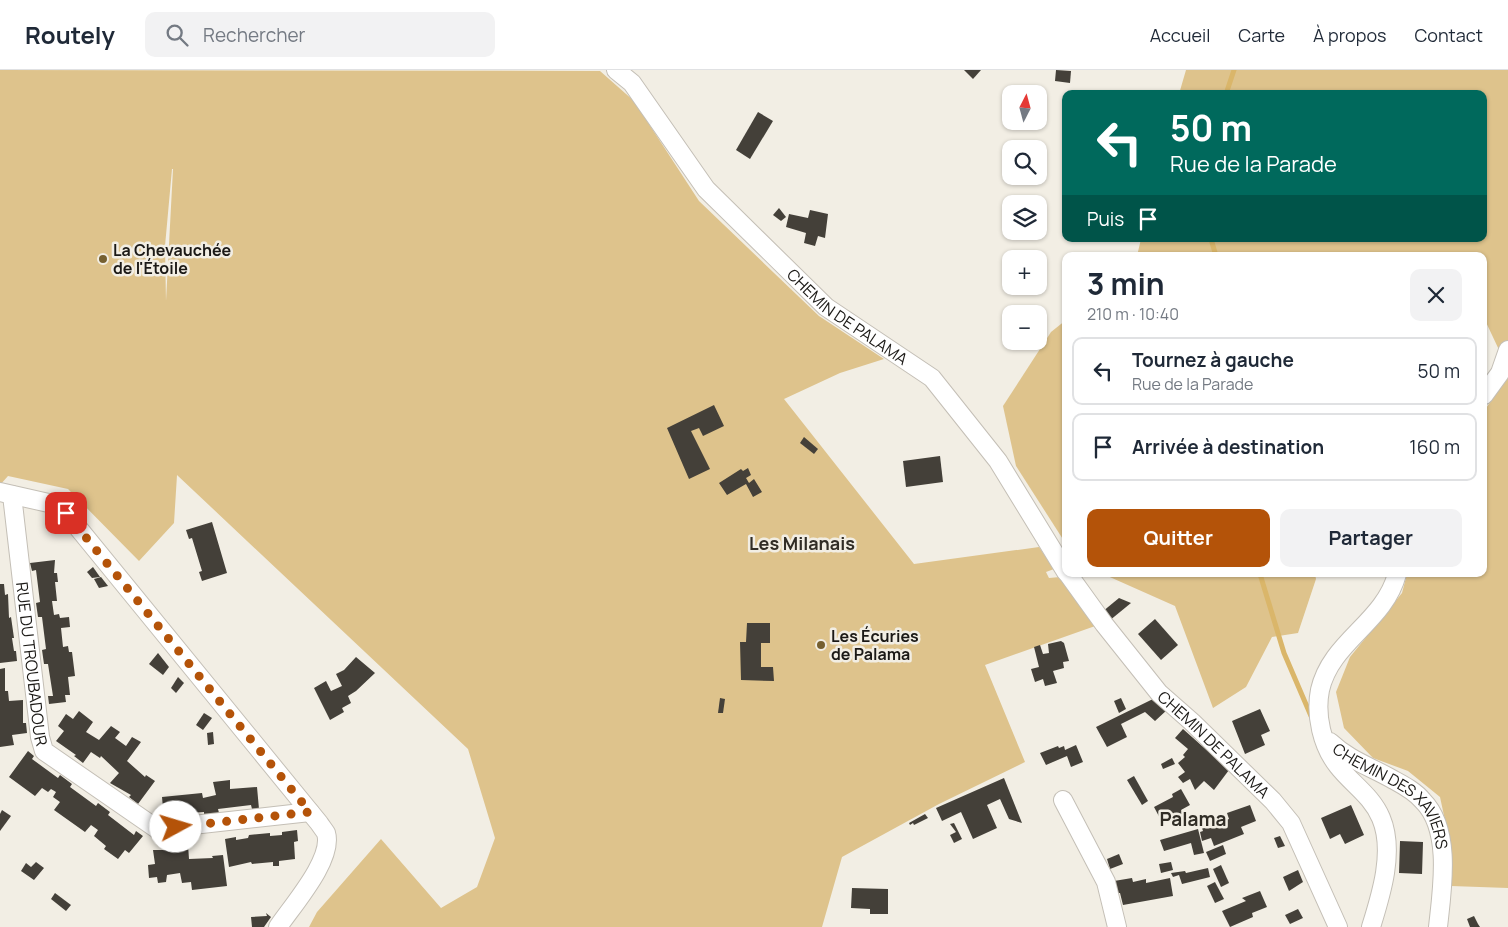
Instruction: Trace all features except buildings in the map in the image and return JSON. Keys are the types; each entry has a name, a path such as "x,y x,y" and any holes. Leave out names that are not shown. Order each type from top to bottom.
{"street":[{"name":"CHEMIN DE PALAMA","path":"616,70 632,83 706,189 819,300 932,378 998,461 1062,565"},
{"path":"1487,391 1500,373 1508,350"},
{"path":"6,493 53,504 66,513 326,833 326,851 319,867 278,927"},
{"name":"RUE DU TROUBADOUR","path":"6,493 40,737 44,751 157,829 310,812"},
{"name":"CHEMIN DE PALAMA","path":"1070,577 1104,624 1159,693 1192,722 1273,801 1291,823 1338,927"},
{"path":"1372,927 1380,900 1385,869 1386,842 1382,819 1365,793 1338,767 1328,751 1322,734 1320,690 1329,666 1381,607 1392,591 1396,577"},
{"name":"CHEMIN DES XAVIERS","path":"1322,734 1345,756 1408,788 1424,801 1434,816 1441,837 1443,872 1438,927"},
{"path":"1063,800 1106,882 1117,927"}],"shaded area":[{"path":"0,70 600,71 634,101 699,201 819,316 884,359 840,373 784,399 914,564 1039,547 1054,569 1046,572 1049,578 1060,577 1098,625 985,665 1025,762 939,804 842,857 822,927 309,927 317,912 381,839 441,908 477,887 495,838 468,749 177,475 174,523 139,561 68,489 8,476 0,485","holes":["173,169 166,301 165,246"]},
{"path":"1186,70 1508,70 1508,369 1487,324 1487,252 1138,252 1140,242 1487,242 1487,90 1180,90"},
{"path":"1062,323 1062,538 1016,466 1003,406 1039,350 1047,350 1047,338 1051,332"},
{"path":"1508,377 1508,888 1451,886 1451,848 1440,797 1408,771 1373,758 1344,728 1336,692 1350,657 1402,593 1406,577 1487,577 1487,407"},
{"path":"1110,577 1316,577 1316,579 1298,633 1272,637 1246,687 1213,708 1175,606"}],"waterway":[{"path":"1227,90 1234,70"},
{"path":"1212,242 1215,252"},
{"path":"1261,577 1284,653 1311,716"}],"place":[{"name":"La Chevauchée de l'Étoile","path":"103,259"},
{"name":"Les Écuries de Palama","path":"821,645"}],"district":[{"name":"Les Milanais","path":"802,544"},
{"name":"Palama","path":"1193,819"}],"route":[{"path":"66,513 310,812 176,827"}]}
